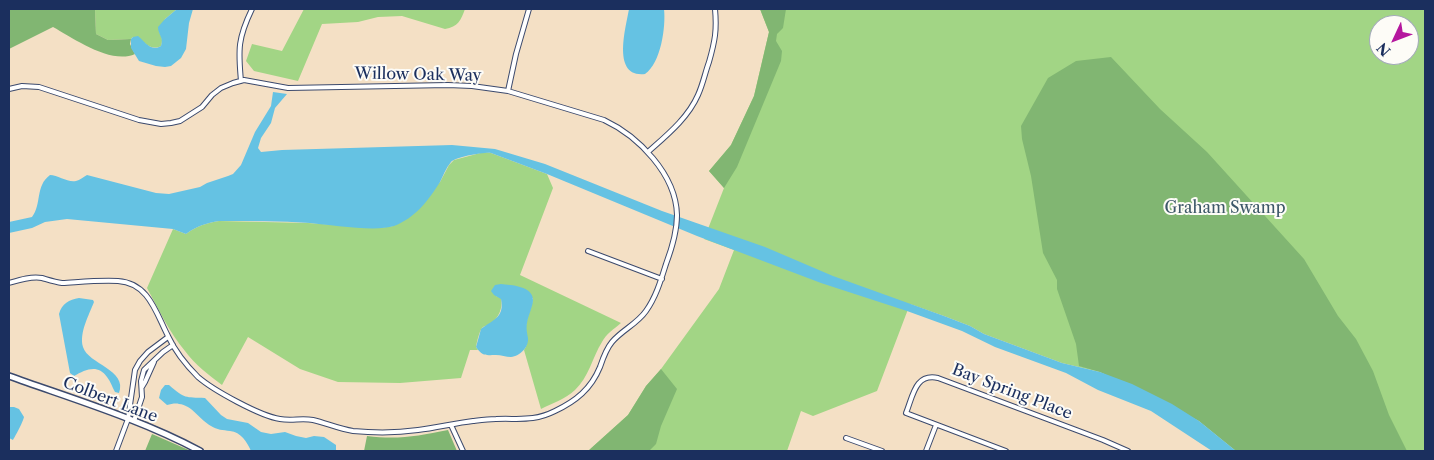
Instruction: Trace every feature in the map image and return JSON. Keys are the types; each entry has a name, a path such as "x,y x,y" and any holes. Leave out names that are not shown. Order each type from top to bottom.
{"street":[{"path":"9,89 22,86 39,87 145,122 166,124 180,121 202,107 215,92 241,80 238,52 240,37 252,9"},
{"path":"508,90 529,9"},
{"path":"648,152 684,118 699,93 714,48 715,9"},
{"name":"Willow Oak Way","path":"9,283 29,278 41,278 62,283 120,281 139,289 148,297 155,307 173,346 186,364 206,383 237,401 274,418 311,420 342,429 361,431 406,431 471,421 524,420 556,411 580,397 595,378 611,343 645,313 662,279 676,232 677,213 671,188 657,163 630,135 616,126 604,120 508,90 448,85 288,88 241,80"},
{"path":"588,251 662,279"},
{"path":"116,451 128,419 135,370 148,352 168,337"},
{"path":"134,421 142,397 142,387 155,361 163,352 173,346"},
{"name":"Colbert Lane","path":"9,376 134,421 200,451"},
{"name":"Bay Spring Place","path":"936,424 906,413 919,382 927,377 935,377 1128,451"},
{"path":"926,451 936,424 1006,451"},
{"path":"451,425 462,451"},
{"path":"846,438 882,451"}],"green space":[{"path":"9,9 95,9 96,34 108,40 131,39 130,44 135,54 115,56 104,53 92,49 53,27 9,49"},
{"path":"95,9 177,9 165,19 159,32 162,39 161,46 153,47 133,37 131,39 108,40 96,34"},
{"path":"304,9 465,9 453,27 445,29 402,16 378,17 358,22 322,24 298,81 254,71 246,61 252,44 282,51"},
{"name":"Graham Swamp","path":"760,9 1425,9 1425,451 1236,451 1199,421 1172,404 1132,384 1100,372 1062,363 910,304 877,391 813,416 801,411 787,451 588,451 628,415 646,386 661,369 719,289 734,250 704,239 724,188 709,171 731,145 754,96 769,32"},
{"path":"760,9 786,9 783,28 777,34 776,41 782,51 781,61 737,167 724,188 709,171 731,145 754,96 769,32"},
{"path":"1111,57 1160,109 1207,152 1304,259 1338,316 1356,339 1373,371 1389,415 1407,451 1236,451 1199,421 1100,372 1079,366 1076,344 1057,289 1057,280 1043,253 1021,126 1048,78 1076,61"},
{"path":"484,152 547,174 553,188 520,275 621,323 604,339 580,385 563,398 541,409 524,350 527,343 527,322 533,298 496,296 501,298 500,313 493,322 483,327 478,337 476,347 478,350 470,350 461,378 400,383 338,382 300,369 248,337 222,385 207,374 179,344 164,321 147,288 173,229 186,234 202,225 219,221 308,223 379,228 393,226 440,182 449,165 454,160"},
{"path":"661,369 677,389 661,426 656,444 649,451 588,451 628,415 646,386"},
{"path":"448,430 457,451 364,451 367,436 408,437"},
{"path":"152,434 191,451 145,451"}],"water":[{"path":"177,9 193,9 189,23 186,49 181,58 171,66 165,67 139,61 131,48 131,39 138,36 151,47 157,48 161,46 162,40 158,27"},
{"path":"629,9 664,9 663,35 659,53 655,62 645,74 634,73 628,68 624,60 624,39"},
{"path":"273,92 287,94 275,108 271,123 261,138 258,148 261,152 452,145 495,149 545,164 662,211 765,247 833,276 970,326 984,334 1062,363 1100,372 1132,384 1172,404 1199,421 1236,451 1212,451 1151,411 1098,390 1066,373 995,347 962,331 821,283 697,236 491,153 470,155 451,162 440,182 415,214 402,223 386,228 287,222 219,221 202,225 186,234 173,229 67,219 45,222 32,228 9,233 9,222 32,217 37,206 42,184 50,175 76,181 87,175 156,193 169,194 200,187 233,174 241,165 255,132 271,106"},
{"path":"501,284 526,289 532,295 533,300 527,325 527,345 521,353 511,357 485,355 476,347 481,329 497,318 501,310 501,299 491,291 495,285"},
{"path":"79,298 93,300 94,302 83,330 83,347 86,353 118,378 120,385 119,393 115,392 108,379 100,370 87,370 74,376 70,373 59,314 66,303"},
{"path":"165,385 169,385 186,396 205,398 227,419 248,423 261,432 271,434 285,432 306,438 314,436 324,437 336,445 336,451 251,451 237,433 213,427 184,405 167,405 159,398 161,390"},
{"path":"9,407 19,409 24,417 13,440 9,438"}]}
